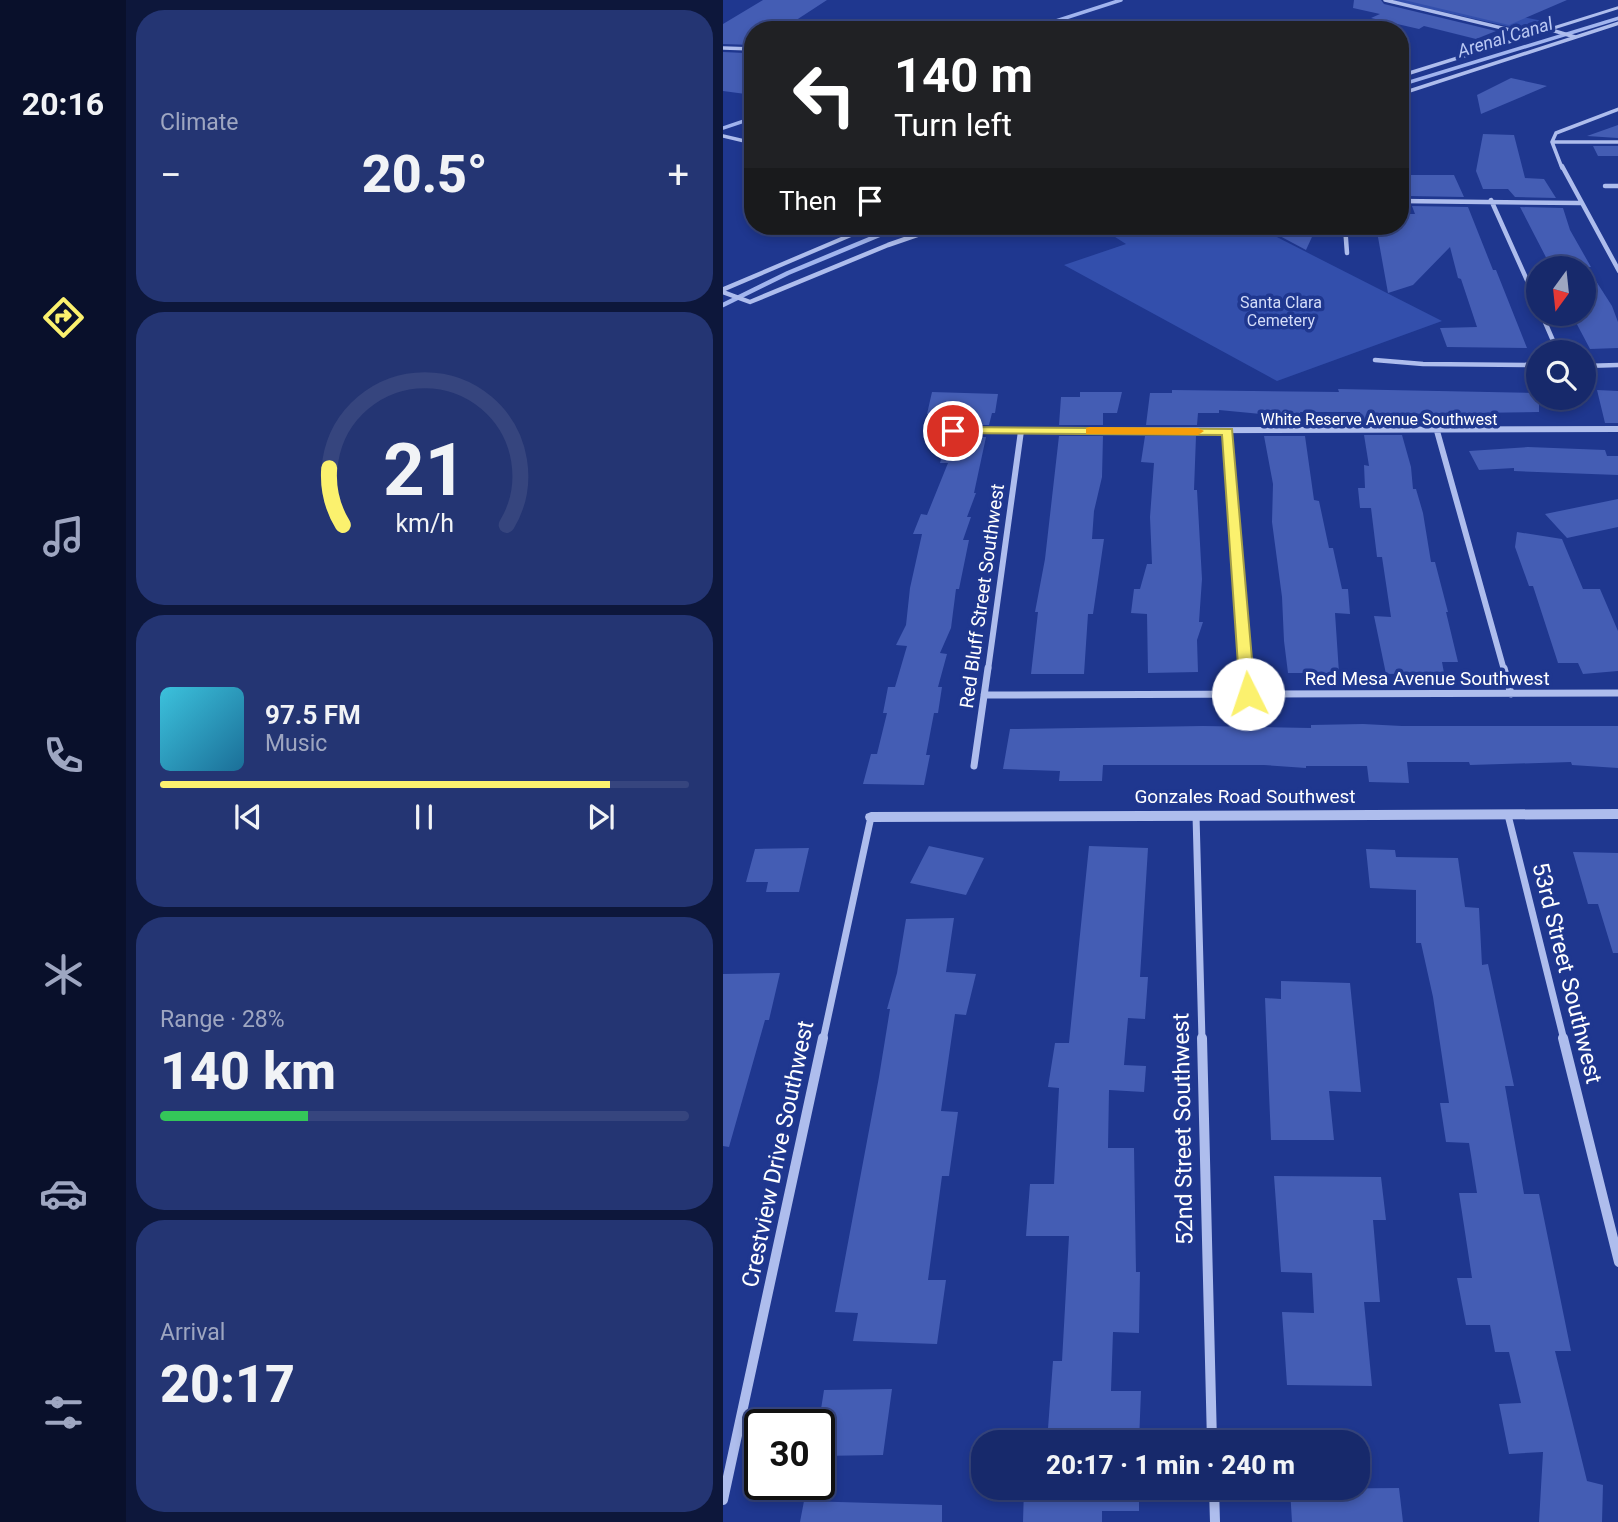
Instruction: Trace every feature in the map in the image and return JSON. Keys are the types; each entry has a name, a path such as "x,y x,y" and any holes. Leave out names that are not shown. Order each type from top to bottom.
{"street":[{"path":"1385,0 1530,35"},
{"path":"1409,73 1618,7"},
{"path":"1409,91 1618,23"},
{"path":"1548,29 1576,37"},
{"path":"723,47 744,48"},
{"path":"1618,110 1556,133 1552,142 1580,203 1618,271"},
{"path":"723,136 744,141"},
{"path":"1552,142 1618,142"},
{"path":"1605,186 1618,186"},
{"path":"1409,201 1580,203"},
{"path":"1491,201 1526,278"},
{"path":"725,292 853,235"},
{"path":"725,292 750,302 917,235"},
{"path":"1346,235 1347,253"},
{"path":"1375,360 1423,364 1526,365"},
{"path":"1596,366 1618,365"},
{"name":"White Reserve Avenue Southwest","path":"930,431 1618,429"},
{"name":"Red Bluff Street Southwest","path":"974,766 1021,431"},
{"path":"1228,431 1248,694"},
{"path":"1437,431 1511,694"},
{"name":"Red Mesa Avenue Southwest","path":"984,695 1618,693"},
{"name":"Gonzales Road Southwest","path":"871,817 1618,814"},
{"name":"52nd Street Southwest","path":"1196,815 1212,1430"},
{"name":"53rd Street Southwest","path":"1508,815 1618,1262"},
{"name":"Crestview Drive Southwest","path":"723,1500 871,817"},
{"path":"1214,1500 1215,1522"}],"green space":[{"path":"1390,0 1438,0 1553,23 1528,31"},
{"name":"Santa Clara Cemetery","path":"1112,235 1273,235 1442,321 1277,381 1064,265 1126,244"}],"building":[{"path":"763,0 827,0 795,21 744,21 744,45 723,44 723,24"},
{"path":"1354,0 1381,0 1384,4 1496,31 1476,39 1424,26 1419,29 1409,27 1409,21 1371,18 1380,14 1353,8"},
{"path":"1404,0 1567,0 1509,25"},
{"path":"723,52 744,53 744,94 723,91"},
{"path":"1511,78 1547,86 1481,114 1477,95"},
{"path":"1618,125 1618,138 1587,136"},
{"path":"1483,134 1514,135 1525,178 1544,179 1556,198 1515,197 1508,189 1483,189 1476,171"},
{"path":"1593,146 1618,146 1618,156 1598,156"},
{"path":"1409,175 1454,175 1464,197 1409,196"},
{"path":"1412,206 1468,207 1526,348 1447,347 1440,328 1477,327 1461,279 1458,278 1450,247 1413,285 1388,293 1378,235 1409,235 1409,214 1415,214"},
{"path":"1520,207 1563,208 1570,230 1585,256 1545,256"},
{"path":"1278,235 1313,235 1306,250"},
{"path":"1596,281 1612,306 1618,322 1618,348 1596,349 1596,340 1585,340 1578,326 1596,326"},
{"path":"1338,389 1526,393 1526,410 1539,412 1397,414 1400,424 1362,424 1360,412 1300,412 1302,424 1262,424 1261,414 1219,410 1219,413 1198,413 1197,425 1146,425 1150,393 1172,393 1172,390 1339,392"},
{"path":"1597,390 1618,391 1618,423 1605,423"},
{"path":"932,392 998,394 995,413 992,413 989,425 951,425 954,414 927,414"},
{"path":"1080,392 1122,392 1117,413 1103,413 1103,425 1059,425 1061,397 1080,397"},
{"path":"1364,435 1402,435 1411,467 1413,489 1416,489 1423,513 1431,562 1435,562 1448,612 1458,662 1442,662 1444,673 1386,674 1374,616 1391,617 1382,557 1377,557 1371,508 1360,508 1358,488 1365,488 1364,465 1369,466"},
{"path":"1059,436 1103,436 1102,477 1094,511 1092,539 1104,539 1093,614 1088,614 1084,674 1031,674 1038,612 1035,612 1045,559"},
{"path":"1145,436 1196,436 1194,490 1197,490 1202,579 1199,622 1203,622 1197,640 1198,672 1148,673 1147,614 1131,613 1134,589 1140,589 1147,564 1152,564 1150,517 1154,463 1141,462"},
{"path":"1264,436 1305,436 1314,500 1319,501 1329,548 1333,548 1342,589 1348,589 1350,614 1335,613 1339,673 1288,673 1272,522 1273,484"},
{"path":"948,437 986,437 976,493 967,517 971,517 963,540 969,540 959,589 956,589 951,628 940,653 947,654 938,687 942,687 938,713 934,713 926,755 930,755 924,785 863,784 871,754 877,754 887,713 883,713 888,687 895,687 907,646 896,645 906,625 910,588 922,534 913,534 921,514 927,515 948,463 940,463"},
{"path":"1528,447 1605,450 1607,456 1618,456 1618,475 1514,471 1514,468 1479,470 1469,451"},
{"path":"1618,499 1618,527 1567,538 1545,514"},
{"path":"1517,532 1562,539 1583,589 1600,589 1618,631 1618,671 1583,674 1578,663 1558,663 1533,586 1529,586 1515,547"},
{"path":"1311,725 1618,726 1618,768 1572,765 1571,762 1470,765 1469,762 1407,762 1409,783 1369,782 1367,766 1306,768 1264,765 1103,765 1102,781 1059,781 1060,771 1003,769 1010,729 1203,726 1311,728"},
{"path":"929,846 984,858 966,895 910,883"},
{"path":"1089,846 1148,848 1140,977 1148,977 1145,1019 1128,1018 1124,1065 1146,1066 1144,1092 1109,1090 1108,1148 1134,1148 1136,1272 1140,1272 1139,1333 1113,1332 1111,1391 1141,1391 1139,1430 1048,1430 1053,1361 1062,1361 1069,1236 1026,1236 1030,1184 1054,1184 1059,1088 1048,1087 1055,1043 1069,1043"},
{"path":"809,848 799,892 766,892 768,882 746,882 755,849"},
{"path":"1366,849 1395,850 1396,857 1458,858 1465,907 1479,908 1482,965 1488,964 1514,1086 1505,1086 1524,1194 1539,1194 1571,1351 1555,1351 1587,1481 1603,1485 1602,1522 1539,1522 1543,1452 1509,1454 1499,1404 1521,1403 1509,1352 1495,1352 1490,1325 1466,1325 1457,1278 1472,1278 1459,1193 1477,1193 1469,1143 1446,1142 1440,1103 1449,1103 1433,997 1421,943 1416,943 1416,890 1370,888"},
{"path":"1573,852 1618,853 1618,953 1613,953 1598,904 1588,904"},
{"path":"954,918 946,972 976,974 966,1015 955,1014 941,1111 958,1112 949,1176 942,1176 928,1280 946,1280 937,1344 853,1341 858,1313 835,1312 879,1077 890,1009 887,1009 897,973 906,919"},
{"path":"780,973 769,1020 765,1020 729,1147 723,1146 723,974"},
{"path":"1281,981 1350,983 1361,1092 1329,1091 1334,1140 1271,1140 1265,998 1281,999"},
{"path":"1274,1176 1381,1177 1386,1220 1373,1220 1380,1302 1364,1302 1372,1386 1287,1385 1282,1312 1314,1313 1312,1273 1281,1272"},
{"path":"892,1389 883,1455 835,1456 835,1409 821,1409 824,1390"},
{"path":"1370,1488 1399,1488 1403,1522 1292,1522 1291,1500 1370,1500"},
{"path":"1024,1500 1139,1500 1139,1511 1102,1511 1102,1522 1023,1522"},
{"path":"804,1501 942,1505 942,1522 800,1522"}],"waterway":[{"path":"1056,21 1121,0"},
{"name":"Arenal Canal","path":"1409,82 1619,18"},
{"path":"723,128 744,121"},
{"name":"Arenal Canal","path":"723,305 788,273 879,235"}],"slow traffic":[{"path":"1090,431 1198,431"}],"route":[{"path":"953,431 1228,431 1248,694"}]}
